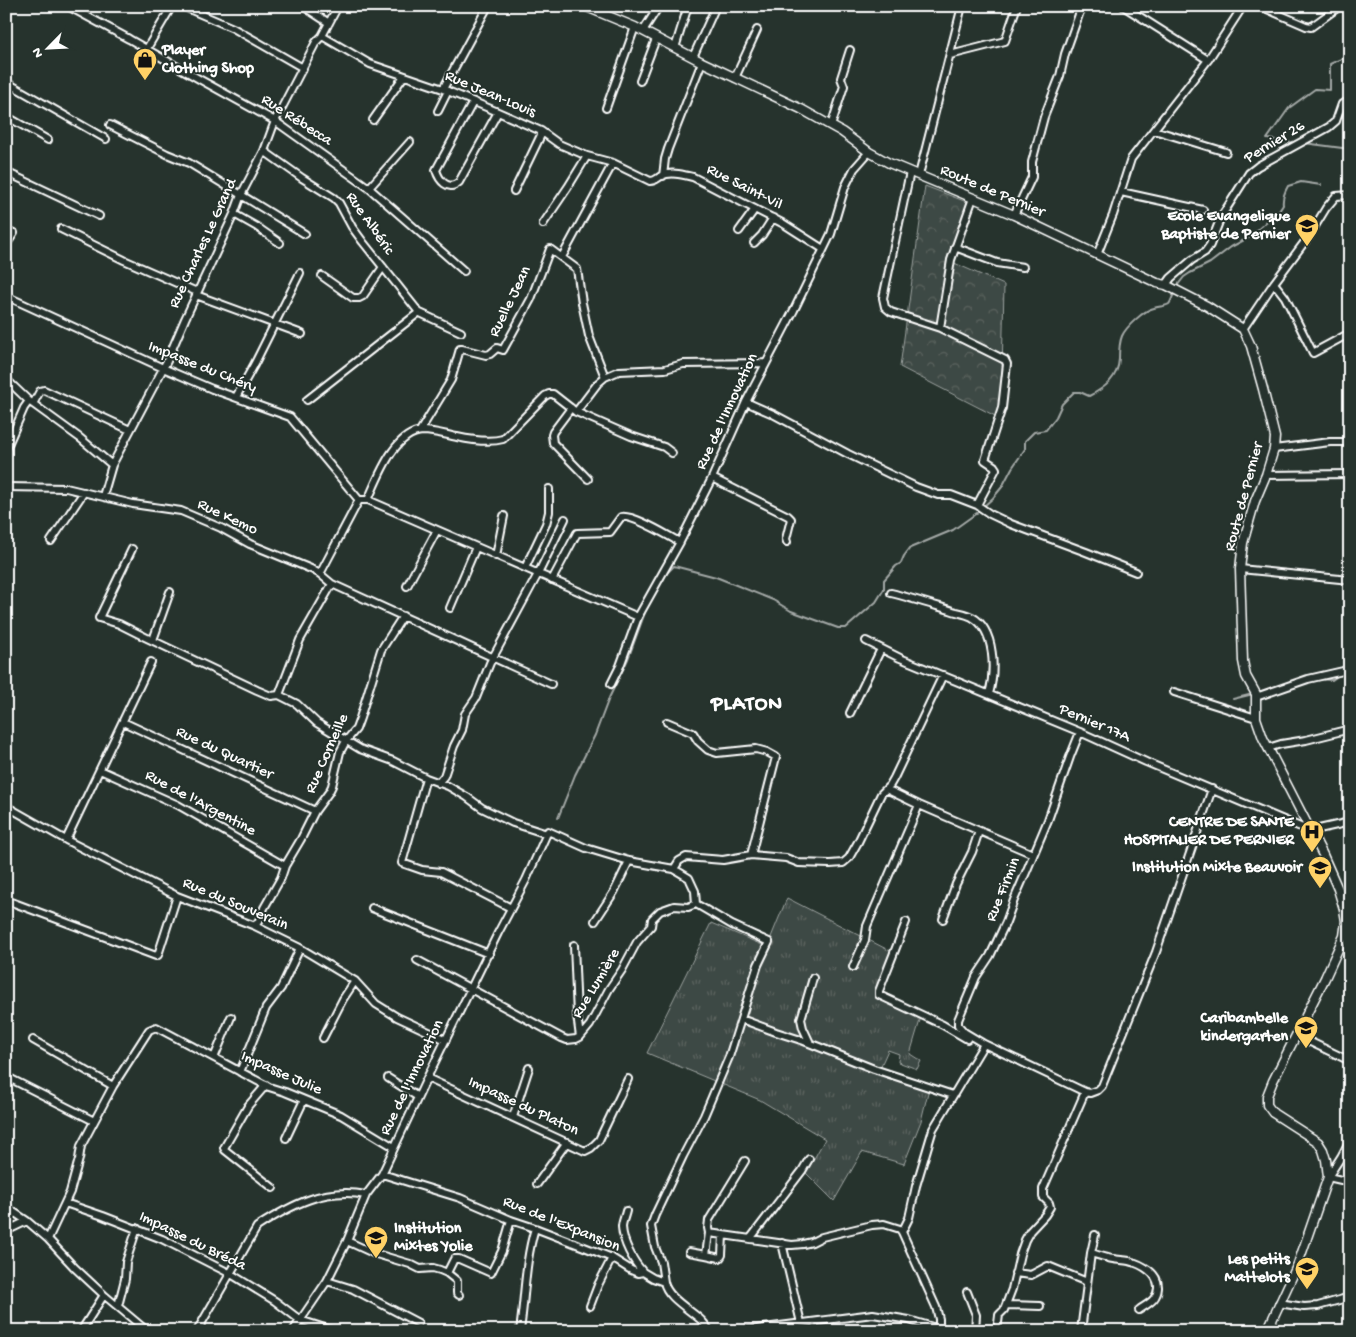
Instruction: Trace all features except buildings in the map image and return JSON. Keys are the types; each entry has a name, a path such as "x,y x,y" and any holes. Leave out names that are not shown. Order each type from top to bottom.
{"street":[{"name":"Rue Rébecca","path":"68,6 275,121 369,188 464,271"},
{"path":"146,50 172,6"},
{"path":"182,6 233,28 303,68"},
{"path":"303,6 329,23"},
{"name":"Rue Charles Le Grand","path":"103,496 112,465 154,387 241,195 264,151 275,121 316,42 322,36 338,6"},
{"path":"438,111 446,90 488,6"},
{"name":"Route de Pernier","path":"585,6 635,27 702,62 801,109 842,132 869,152 919,176 1014,215 1157,283 1166,285 1207,306 1243,329 1251,346 1275,437 1274,449 1243,543 1240,569 1242,661 1244,671 1256,694 1256,718 1268,748 1338,888 1348,928 1267,1096 1267,1105 1273,1113 1318,1142 1326,1160 1328,1177 1298,1264 1267,1331"},
{"path":"643,31 659,6"},
{"path":"675,48 688,6"},
{"path":"692,57 716,6"},
{"path":"919,176 962,6"},
{"path":"950,55 1005,41 1017,6"},
{"path":"1014,215 1032,177 1032,162 1044,117 1060,76 1065,54 1082,6"},
{"path":"1123,6 1208,60"},
{"path":"1097,255 1131,160 1208,60 1243,6"},
{"path":"1260,6 1310,27 1340,6"},
{"path":"606,108 635,27"},
{"path":"735,78 757,30"},
{"name":"Rue Jean-Louis","path":"322,36 370,64 446,90 541,131 559,144 587,156 613,164 647,180"},
{"path":"640,81 656,39"},
{"path":"831,126 844,86 841,78 850,50"},
{"path":"663,176 668,150 702,62"},
{"path":"373,120 404,76"},
{"path":"6,82 106,139"},
{"name":"Pernier 26","path":"1166,285 1171,278 1192,260 1206,252 1221,217 1249,173 1258,166 1329,127 1336,121 1342,104 1350,101"},
{"path":"473,102 436,170 441,182 447,185 456,185 459,182 498,112"},
{"path":"6,116 48,140"},
{"path":"110,125 189,163 305,234"},
{"path":"1154,130 1226,152"},
{"path":"514,192 541,135 541,131"},
{"path":"369,188 410,142"},
{"name":"Rue Albéric","path":"264,151 339,203 352,227 417,310"},
{"name":"Rue de l'Innovation","path":"611,684 620,666 638,618 680,542 765,363 794,310 831,234 846,187 854,170 869,152"},
{"path":"543,224 587,156"},
{"path":"605,377 589,336 577,269 562,257 613,164"},
{"path":"6,172 99,216"},
{"path":"910,172 886,284 884,302 886,307 892,312 940,328 1005,360 1007,364 1002,408 985,460 996,469 977,505"},
{"name":"Rue Saint-Vil","path":"647,180 653,182 663,176 678,174 693,177 784,224 823,249"},
{"path":"1120,192 1202,210"},
{"path":"1243,329 1331,202 1336,196 1350,195"},
{"path":"940,328 951,260 973,198"},
{"path":"739,231 755,209"},
{"path":"234,214 280,243"},
{"path":"754,243 762,235 773,218"},
{"path":"61,229 197,293 302,334"},
{"path":"6,245 14,233"},
{"path":"955,247 997,263 1023,267"},
{"name":"Ruelle Jean","path":"420,431 451,380 460,349 483,355 490,354 497,348 503,350 531,299 550,249 562,257"},
{"path":"322,276 354,298 359,298 363,296 383,267"},
{"path":"236,397 300,272"},
{"path":"1274,283 1285,297 1313,354 1350,333"},
{"name":"Impasse du Chéry","path":"6,296 163,368 290,417 359,500"},
{"path":"307,400 417,310 461,332"},
{"path":"588,479 553,442 553,432 605,377 619,371 665,369 683,364 765,363"},
{"path":"6,379 31,403 80,438 112,465"},
{"path":"6,449 24,408 31,403 40,391 44,390 130,430"},
{"path":"368,500 389,456 399,444 410,436 420,431 462,438 499,440 549,394 553,394 574,410 632,436 664,447 672,453"},
{"path":"746,402 930,493 951,495 977,505 1010,524 1136,572"},
{"path":"1274,449 1330,442 1350,442"},
{"path":"1266,475 1350,474"},
{"path":"712,478 788,516 791,519 786,539 788,542"},
{"name":"Rue Kemo","path":"6,487 66,488 132,504 181,511 222,528 250,544 311,569 332,584 551,684"},
{"path":"525,568 546,524 549,512 549,489"},
{"path":"51,541 84,492"},
{"path":"320,574 359,500 368,500 638,618"},
{"path":"496,556 504,516"},
{"path":"552,580 577,533 610,532 621,517 626,516 640,521 680,542"},
{"path":"438,783 444,776 454,746 462,730 466,714 476,698 486,672 565,519"},
{"path":"407,586 437,530"},
{"path":"450,608 476,547"},
{"path":"132,549 99,618 119,624 240,683 271,696 279,695 296,704 317,723 360,749 393,761 454,790 482,808 513,823 547,832 586,848 629,861 674,869 689,878 695,891 696,904 732,925 768,942 758,965 729,1057 704,1116 693,1135 651,1226 661,1262 664,1282"},
{"path":"1240,569 1350,580"},
{"path":"279,695 300,640 332,584"},
{"path":"153,640 170,592"},
{"path":"891,593 973,617 983,627 992,652 992,683 989,694"},
{"name":"Rue Corneille","path":"255,926 314,811 332,786 340,752 356,729 381,650 403,616"},
{"name":"Pernier 17A","path":"866,641 900,658 1080,732 1310,831"},
{"path":"850,713 882,649"},
{"path":"66,840 152,662"},
{"path":"1256,697 1308,679 1350,668"},
{"path":"674,869 679,861 686,857 723,860 751,855 786,858 799,863 830,864 843,862 849,858 881,794 894,778 943,675"},
{"path":"1174,692 1256,718"},
{"name":"Rue du Quartier","path":"123,722 314,811"},
{"path":"667,722 693,733 708,750 717,753 756,750 767,752 776,757 751,855"},
{"path":"1268,748 1350,729"},
{"name":"Rue Firmin","path":"983,1045 964,1032 958,1025 958,1020 976,977 990,956 1006,922 1048,820 1080,732"},
{"name":"Rue de l'Argentine","path":"100,770 178,805 285,866"},
{"path":"426,778 402,863 422,870 441,872 512,908"},
{"path":"886,789 1033,854"},
{"path":"906,922 879,995 1086,1092 1090,1093 1098,1090 1102,1086 1153,961 1212,789"},
{"path":"853,967 865,940 867,926 919,805"},
{"name":"Rue du Souverain","path":"6,806 66,840 177,896 255,926 300,948 355,981 376,1004 397,1018 446,1040"},
{"path":"1310,831 1350,822"},
{"path":"943,919 979,831"},
{"name":"Rue de l'Innovation","path":"293,1331 327,1281 347,1241 366,1194 382,1174 427,1078 526,880 547,832"},
{"path":"595,921 614,892 629,861"},
{"path":"6,900 156,956 158,955 177,896"},
{"name":"Rue Lumière","path":"417,960 562,1038 571,1040 580,1037 590,1025 637,942 651,926 652,920 660,911 674,906 688,907 696,904"},
{"path":"372,908 489,954"},
{"path":"574,945 577,1015 580,1037"},
{"path":"240,1072 266,1008 281,988 300,948"},
{"path":"810,1043 801,1019 813,978"},
{"path":"323,1038 343,999 355,981"},
{"path":"214,1058 231,1017"},
{"path":"741,1019 810,1043 874,1069 953,1095"},
{"name":"Impasse Julie","path":"113,1086 149,1030 156,1028 266,1086 341,1115 394,1147"},
{"path":"1296,1035 1350,1060"},
{"path":"33,1040 113,1086 81,1146 65,1203 48,1239"},
{"path":"902,1232 909,1218 916,1186 933,1129 983,1045"},
{"path":"513,1117 529,1068"},
{"path":"388,1078 418,1097"},
{"name":"Impasse du Platon","path":"427,1078 585,1151 599,1140 628,1079"},
{"path":"11,1079 94,1121"},
{"path":"266,1086 248,1106 224,1148 273,1188"},
{"path":"997,1331 999,1315 1004,1310 1012,1288 1025,1240 1050,1207 1044,1197 1043,1189 1086,1092"},
{"path":"286,1138 304,1100"},
{"path":"1350,1140 1328,1177 1350,1182"},
{"path":"536,1184 567,1142"},
{"path":"1342,1154 1350,1157"},
{"path":"750,1239 809,1159"},
{"path":"706,1255 709,1220 745,1161"},
{"name":"Rue de l'Expansion","path":"382,1174 460,1198 511,1220 612,1258 631,1270 638,1273 643,1272 664,1282 665,1289 703,1322 710,1331"},
{"path":"197,1331 258,1228 271,1218 310,1198 328,1193 351,1192 366,1194"},
{"name":"Impasse du Bréda","path":"65,1203 137,1228 162,1239 231,1274 275,1301 300,1320 334,1331"},
{"path":"6,1207 27,1221 48,1239 104,1295 147,1331"},
{"path":"626,1211 622,1226 624,1238 636,1264 643,1272"},
{"path":"446,1273 454,1259 459,1259 491,1273 502,1251 511,1220"},
{"path":"6,1231 27,1221"},
{"path":"709,1233 792,1245 812,1242 822,1237 872,1224 884,1224 900,1229 936,1308 939,1328"},
{"path":"118,1306 125,1279 126,1262 137,1228"},
{"path":"520,1331 530,1244 535,1228"},
{"path":"689,1252 720,1258 724,1235"},
{"path":"1081,1331 1095,1235"},
{"path":"347,1241 372,1253 410,1264 420,1269 433,1268 446,1273 457,1281 457,1293 459,1295"},
{"path":"782,1243 801,1323"},
{"path":"1091,1254 1131,1262 1147,1269 1155,1276 1158,1285 1157,1296 1139,1310"},
{"path":"590,1306 612,1258"},
{"path":"1015,1273 1031,1275 1048,1266 1087,1282"},
{"path":"327,1281 353,1289 418,1324"},
{"path":"967,1292 976,1315 975,1331"},
{"path":"81,1331 104,1295"},
{"path":"1279,1303 1304,1307 1318,1306 1350,1297"},
{"path":"1006,1305 1040,1306"},
{"path":"741,1331 872,1314 910,1320 946,1331"}],"green space":[{"path":"925,186 972,204 952,262 1004,285 1001,419 900,367"},
{"path":"787,898 896,954 876,996 900,1005 921,1017 910,1054 921,1061 917,1069 898,1062 899,1054 888,1050 879,1070 887,1074 930,1084 921,1121 904,1164 862,1152 834,1201 806,1173 825,1139 760,1100 647,1053 711,923 767,947"}],"waterway":[{"path":"1296,143 1267,139 1289,108 1315,89 1330,90 1330,64 1350,55"},
{"path":"1304,143 1350,149"},
{"path":"1177,286 1184,277 1210,263 1231,247 1250,237 1277,214 1283,205 1288,186 1301,182 1321,185"},
{"path":"984,506 1002,487 1025,449 1025,441 1034,432 1046,430 1056,417 1062,404 1074,392 1080,392 1089,396 1110,382 1118,366 1121,339 1124,332 1145,312 1169,304 1174,294"},
{"path":"665,575 674,566 716,577 773,600 791,611 838,628 846,628 876,602 884,589 884,580 901,563 910,548 953,530 981,510"},
{"path":"558,818 575,775 595,735 609,698 628,659 647,607"},
{"path":"1345,668 1350,661"},
{"path":"1318,679 1332,680 1339,675"},
{"path":"1233,699 1253,694"}],"place":[{"name":"Player Clothing Shop","path":"145,81"},
{"name":"Ecole Evangelique Baptiste de Pernier","path":"1307,247"},
{"name":"CENTRE DE SANTE HOSPITALIER DE PERNIER","path":"1312,853"},
{"name":"Institution Mixte Beauvoir","path":"1320,889"},
{"name":"Caribambelle kindergarten","path":"1306,1049"},
{"name":"Institution Mixtes Yolie","path":"376,1259"},
{"name":"Les petits Mattelots","path":"1307,1290"}],"district":[{"name":"PLATON","path":"747,705"}]}
